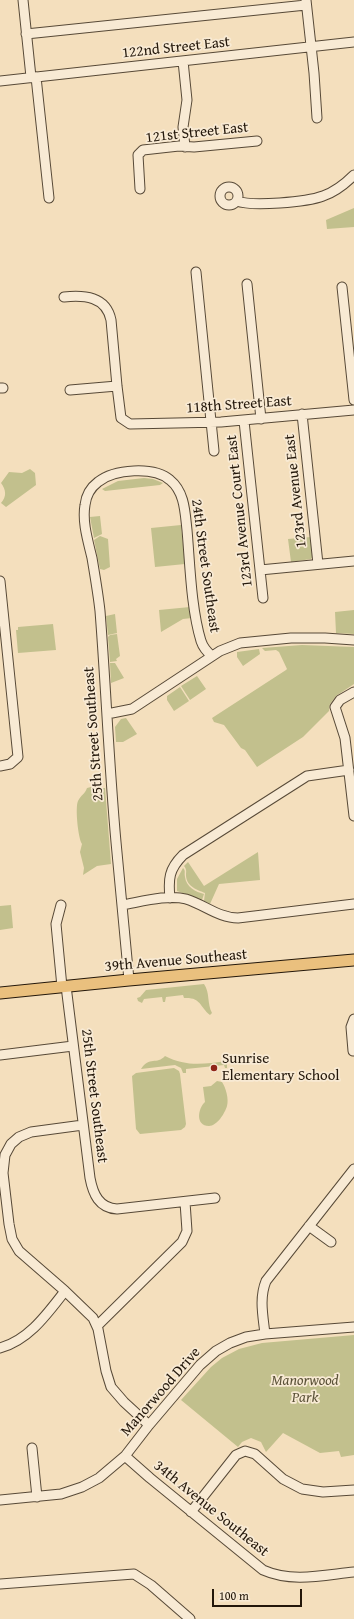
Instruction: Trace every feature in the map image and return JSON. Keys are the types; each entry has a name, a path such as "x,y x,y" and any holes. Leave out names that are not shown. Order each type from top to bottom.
{"main road":[{"name":"39th Avenue Southeast","path":"0,993 354,960"}],"street":[{"path":"23,0 26,34 49,198"},
{"path":"26,34 306,3 317,118"},
{"name":"122nd Street East","path":"0,81 354,42"},
{"path":"183,61 187,100 184,127 185,147"},
{"name":"121st Street East","path":"140,189 138,160 140,154 144,150 185,147 194,148 258,141"},
{"path":"237,201 249,204 312,199 335,190 354,175"},
{"path":"196,272 214,451"},
{"path":"247,284 261,419"},
{"path":"342,287 354,400"},
{"path":"64,297 90,297 100,302 109,312 117,386 70,390"},
{"name":"118th Street East","path":"117,386 121,418 133,425 244,421 354,410"},
{"name":"123rd Avenue East","path":"302,414 318,564"},
{"name":"123rd Avenue Court East","path":"244,421 263,598"},
{"name":"24th Street Southeast","path":"90,489 108,476 136,471 160,474 170,480 181,494 185,508 199,632 204,647 212,656"},
{"name":"25th Street Southeast","path":"90,489 85,504 84,521 98,588 116,841 129,980"},
{"path":"260,570 354,561"},
{"path":"0,582 5,673 18,751 18,757 15,760 10,764 0,766"},
{"path":"107,714 132,708 212,656 232,646 253,641 310,638 354,640"},
{"path":"354,692 340,700 335,707 344,731 354,816"},
{"path":"170,898 170,876 177,861 184,855 307,776 349,770"},
{"path":"122,904 170,898 187,899 226,917 232,918 354,904"},
{"name":"25th Street Southeast","path":"61,905 56,924 92,1189 98,1200 104,1205 117,1209 185,1202"},
{"path":"353,1051 351,1027 354,1019"},
{"path":"0,1055 73,1046"},
{"path":"83,1125 31,1132 19,1137 11,1144 5,1155 3,1173 12,1239 19,1251 24,1256 89,1312 97,1326 106,1371 112,1387 124,1402 149,1425"},
{"path":"265,1334 262,1303 264,1287 270,1276 354,1169"},
{"path":"97,1326 182,1242 187,1230 185,1202 215,1198"},
{"path":"309,1226 331,1242"},
{"path":"0,1348 17,1342 33,1330 65,1291"},
{"name":"Manorwood Drive","path":"0,1500 61,1494 82,1487 99,1478 125,1456 149,1425 205,1360 230,1343 246,1337 265,1334 354,1327"},
{"path":"32,1448 37,1497"},
{"path":"191,1512 236,1455 245,1451 254,1454 283,1479 302,1489 323,1492 354,1490"},
{"name":"34th Avenue Southeast","path":"125,1456 255,1564 272,1574 292,1577 354,1572"},
{"path":"0,1584 134,1574 140,1576 156,1589 189,1619"}],"green space":[{"path":"354,208 354,227 327,229 326,220"},
{"path":"30,469 35,473 36,485 6,507 1,503 5,493 1,483 9,472 22,473"},
{"path":"144,478 153,479 163,483 160,485 105,491 102,489 118,481"},
{"path":"100,516 102,534 94,538 90,517"},
{"path":"181,525 185,564 155,567 151,528"},
{"path":"100,536 108,539 110,567 104,570 100,569 94,540"},
{"path":"311,537 313,556 311,559 291,562 288,539"},
{"path":"190,607 192,618 183,619 161,632 159,610"},
{"path":"354,610 354,634 336,633 335,612"},
{"path":"115,614 117,633 108,635 106,616"},
{"path":"53,624 56,650 18,653 16,630 18,630 18,627"},
{"path":"117,634 120,656 116,659 117,661 110,662 108,637 110,635"},
{"path":"302,645 354,647 354,684 336,696 330,704 329,711 303,737 257,767 224,725 214,722 212,718 287,669 279,652 276,650 265,651 262,648"},
{"path":"259,649 260,654 243,666 237,657 237,652"},
{"path":"110,663 115,663 124,678 111,683"},
{"path":"197,676 206,689 190,700 181,686"},
{"path":"180,687 189,701 174,711 167,700 167,696"},
{"path":"126,718 137,734 123,742 116,742 115,727 121,719"},
{"path":"99,785 102,788 105,788 111,864 97,866 83,875 84,868 80,852 82,844 78,829 77,804 87,788"},
{"path":"258,852 260,880 219,884 210,904 204,901 205,893 193,888 188,883 184,866 188,862 204,886"},
{"path":"183,868 185,871 187,884 198,892 204,894 202,900 177,891 177,879"},
{"path":"11,905 13,928 0,930 0,906"},
{"path":"204,984 212,1013 210,1015 197,1001 190,998 184,998 183,995 166,997 165,1002 163,1002 162,997 144,999 142,1003 138,1001 137,998 140,997 146,990"},
{"path":"165,1056 180,1062 195,1064 227,1061 227,1068 225,1068 224,1065 186,1069 186,1073 183,1073 181,1068 175,1065 141,1069 147,1063 162,1059"},
{"path":"174,1068 179,1071 180,1074 186,1124 185,1127 181,1130 140,1134 136,1129 132,1076 136,1073"},
{"path":"217,1081 222,1082 225,1087 228,1103 218,1122 209,1126 201,1123 199,1116 199,1112 205,1102 203,1087 211,1086"},
{"name":"Manorwood Park","path":"354,1335 354,1455 341,1457 339,1451 320,1453 283,1433 266,1452 261,1442 251,1438 242,1442 238,1447 181,1400 211,1367 222,1358 239,1349 262,1343"}],"place":[{"name":"Sunrise Elementary School","path":"214,1068"}]}
